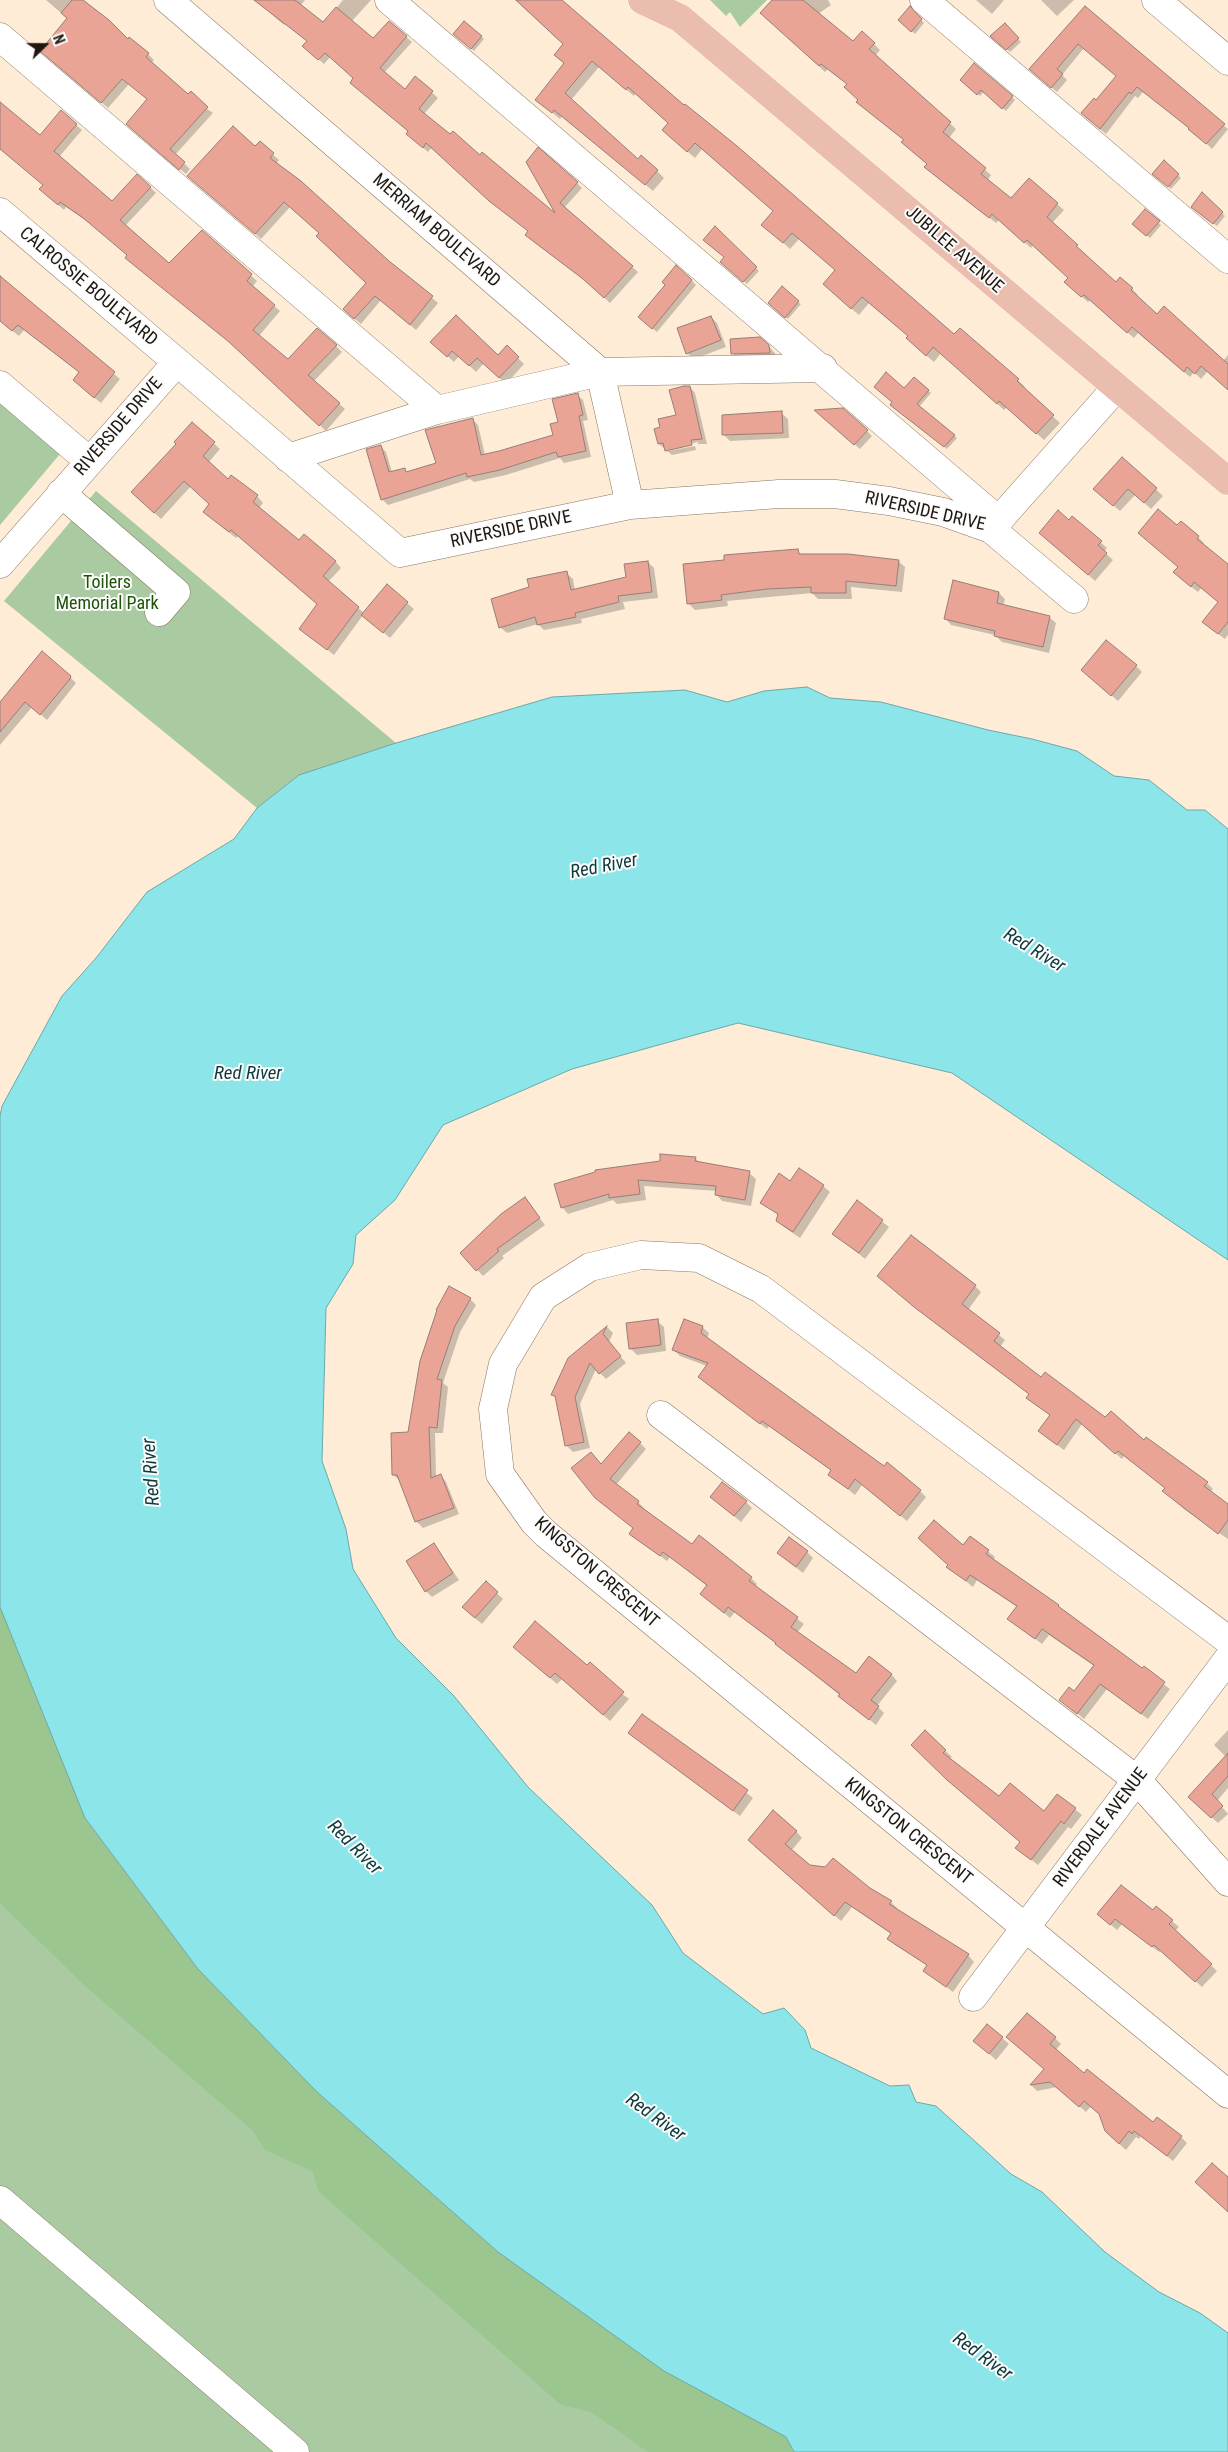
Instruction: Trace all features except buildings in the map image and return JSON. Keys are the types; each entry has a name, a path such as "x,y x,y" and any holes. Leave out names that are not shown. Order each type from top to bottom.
{"main road":[{"name":"JUBILEE AVENUE","path":"642,0 675,9 1116,388 1228,481"}],"street":[{"name":"MERRIAM BOULEVARD","path":"168,0 600,372"},
{"path":"388,0 823,368 986,512 995,525 1074,599"},
{"path":"924,0 1228,259"},
{"path":"1156,0 1228,61"},
{"path":"0,37 437,410"},
{"name":"CALROSSIE BOULEVARD","path":"0,212 177,362"},
{"name":"RIVERSIDE DRIVE","path":"0,564 177,362 400,553 630,506 779,494 835,494 889,501 995,525 1116,388"},
{"path":"288,458 437,410 600,372 823,368"},
{"path":"600,372 630,506"},
{"path":"0,385 89,461"},
{"path":"61,493 176,592 159,612"},
{"name":"KINGSTON CRESCENT","path":"1228,1640 769,1294 699,1258 642,1255 590,1267 543,1297 503,1364 493,1409 500,1474 534,1522 546,1534 1228,2094"},
{"path":"661,1415 1137,1780 1228,1882"},
{"name":"RIVERDALE AVENUE","path":"973,1997 1228,1658"},
{"path":"0,2200 295,2452"}],"green space":[{"path":"710,0 767,0 740,27 730,12 726,16"},
{"path":"0,394 65,448 0,525"},
{"name":"Toilers Memorial Park","path":"96,491 396,743 298,776 257,808 4,601"},
{"path":"0,1607 85,1818 198,1969 316,2091 498,2252 786,2437 794,2452 0,2452"},
{"path":"0,1607 85,1818 198,1969 316,2091 498,2252 664,2371 786,2437 794,2452 648,2452 591,2412 561,2405 318,2191 313,2172 265,2150 253,2131 85,1986 0,1903"}],"water":[{"name":"Red River","path":"807,687 830,698 881,702 1077,751 1114,776 1149,780 1187,810 1205,810 1228,829 1228,1260 952,1073 738,1023 572,1069 443,1125 395,1200 356,1235 353,1264 326,1308 322,1461 346,1529 353,1569 396,1638 454,1696 528,1787 652,1905 683,1953 763,2014 784,2008 805,2030 811,2048 890,2086 909,2085 916,2102 936,2106 1011,2174 1042,2192 1105,2252 1159,2292 1200,2313 1228,2333 1228,2452 794,2452 786,2437 664,2371 498,2252 316,2091 198,1969 85,1818 0,1607 0,1116 2,1106 62,996 96,958 147,892 234,839 257,808 299,775 396,743 552,697 685,690 727,702 764,691"}]}
